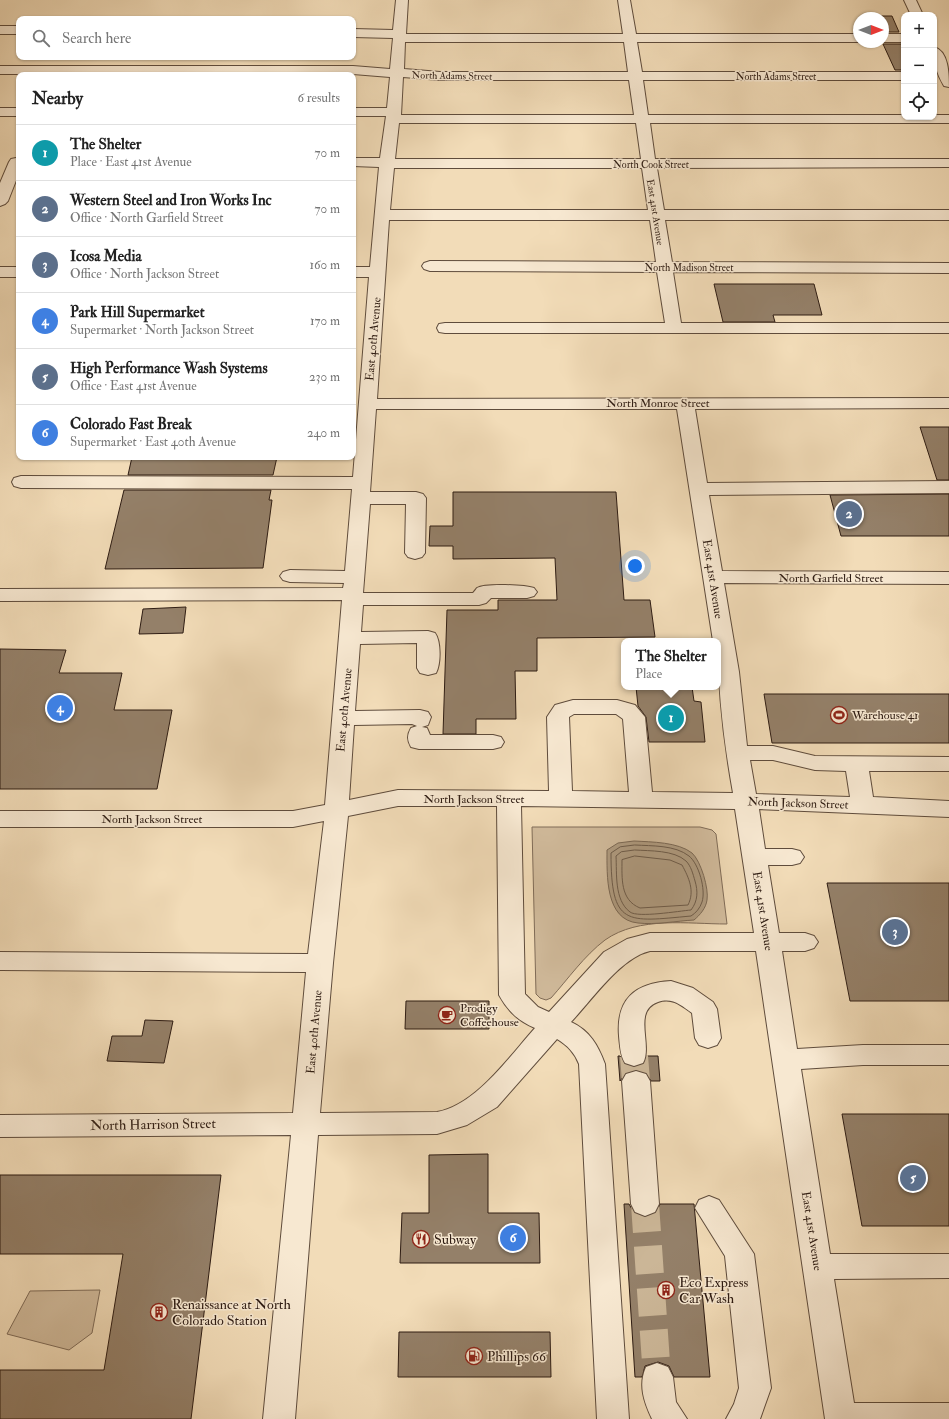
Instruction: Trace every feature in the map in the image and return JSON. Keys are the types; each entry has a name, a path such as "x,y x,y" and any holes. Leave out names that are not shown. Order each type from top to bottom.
{"street":[{"name":"East 40th Avenue","path":"279,1419 320,963 337,810 386,163 394,115 402,0"},
{"name":"East 41st Avenue","path":"624,0 674,329"},
{"path":"910,0 916,12"},
{"path":"0,30 16,30"},
{"path":"356,33 400,36 853,38"},
{"path":"889,38 901,38"},
{"path":"937,60 943,78"},
{"name":"North Adams Street","path":"0,70 345,70 440,76 901,76"},
{"path":"0,112 16,112"},
{"path":"356,112 394,115 642,120 949,119"},
{"path":"0,162 16,162"},
{"name":"North Cook Street","path":"356,162 649,164 949,163"},
{"path":"0,201 16,164"},
{"path":"382,215 949,215"},
{"name":"North Madison Street","path":"430,266 949,268"},
{"path":"0,272 16,272"},
{"path":"356,272 378,272"},
{"path":"445,328 949,328"},
{"name":"East 41st Avenue","path":"685,403 728,672 737,753 755,857 841,1418"},
{"name":"North Monroe Street","path":"368,404 949,403"},
{"path":"21,482 361,490 416,498 415,553"},
{"path":"699,489 949,487"},
{"path":"290,576 353,590"},
{"name":"North Garfield Street","path":"713,577 949,578"},
{"path":"0,595 353,590 478,599 485,592 527,592"},
{"path":"350,638 428,637 428,668"},
{"path":"561,799 558,717 563,710 573,707 617,707 627,710 634,717 641,799"},
{"path":"344,718 420,717 419,742 493,742"},
{"path":"737,753 773,753 815,763 949,764"},
{"path":"856,763 863,805"},
{"name":"North Jackson Street","path":"0,818 293,819 398,798 641,799 863,805 949,809"},
{"path":"509,799 512,995 515,1003 523,1009 554,1025 585,1045 590,1054 592,1064 612,1419"},
{"path":"755,857 792,858"},
{"name":"North Harrison Street","path":"0,1126 436,1123 450,1121 465,1115 487,1099 613,959 636,945 664,941 805,942"},
{"path":"0,961 320,963"},
{"path":"645,1204 632,1016 635,1004 650,995 672,991 690,998 704,1009 708,1038"},
{"path":"786,1060 863,1055 949,1055"},
{"path":"709,1208 739,1254 755,1388 748,1412 742,1419"},
{"path":"818,1267 949,1266"},
{"path":"657,1377 658,1396 665,1414 671,1419"},
{"path":"841,1418 949,1417"}],"shaded area":[{"path":"532,827 700,827 712,830 716,834 727,924 648,924 618,932 597,946 551,998 546,1000 540,998 536,994"},
{"path":"100,1290 92,1333 69,1350 7,1334 30,1291"}],"water":[{"path":"634,841 657,842 672,845 686,849 692,853 704,875 707,889 704,909 694,920 638,923 627,920 619,914 610,895 607,872 607,850 618,843"}],"building":[{"path":"889,16 892,16 899,32 889,32"},
{"path":"889,44 901,44 901,70 895,70 885,48 889,48"},
{"path":"714,284 814,284 822,315 773,315 775,322 723,322"},
{"path":"920,427 949,427 949,480 937,480"},
{"path":"131,460 276,460 273,475 128,475"},
{"path":"124,490 271,490 269,500 272,500 263,568 105,569"},
{"path":"453,492 616,492 624,600 650,600 655,637 537,638 537,671 515,671 516,719 476,719 476,734 443,734 447,610 498,610 498,600 557,600 555,558 453,559 453,546 429,546 430,526 453,526"},
{"path":"949,494 949,536 841,536 830,495"},
{"path":"186,607 183,633 139,634 143,609"},
{"path":"0,649 66,650 59,673 122,673 114,710 172,710 157,789 0,789"},
{"path":"636,690 692,690 694,701 701,702 705,742 649,742 646,717 638,706"},
{"path":"764,694 949,694 949,743 772,743"},
{"path":"827,883 949,883 949,1001 850,1001"},
{"path":"406,1001 489,1001 489,1029 405,1029"},
{"path":"145,1020 173,1021 164,1063 107,1061 112,1036 142,1036"},
{"path":"618,1056 620,1056 625,1064 634,1067 643,1064 647,1056 658,1056 660,1081 651,1081 646,1073 636,1070 626,1073 620,1081"},
{"path":"842,1114 949,1114 949,1226 862,1226"},
{"path":"488,1154 488,1213 539,1213 540,1263 400,1263 402,1213 429,1213 429,1155"},
{"name":"Renaissance at North Colorado Station","path":"0,1175 221,1175 191,1419 0,1419 0,1370 104,1370 123,1254 0,1254"},
{"name":"Eco Express Car Wash","path":"624,1204 629,1204 634,1213 644,1217 656,1213 660,1204 694,1204 710,1377 674,1377 669,1366 658,1362 645,1366 642,1377 635,1377"},
{"path":"399,1332 550,1332 551,1377 398,1377"}],"tunnel":[{"path":"634,1056 636,1081"},
{"path":"645,1204 657,1377"}],"place":[{"name":"Western Steel and Iron Works Inc","path":"849,514"},
{"name":"Park Hill Supermarket","path":"60,708"},
{"name":"Warehouse 41","path":"839,715"},
{"name":"The Shelter","path":"671,718"},
{"name":"Icosa Media","path":"895,932"},
{"name":"Prodigy Coffeehouse","path":"447,1015"},
{"name":"High Performance Wash Systems","path":"913,1178"},
{"name":"Colorado Fast Break","path":"513,1238"},
{"name":"Subway","path":"421,1239"},
{"name":"Eco Express Car Wash","path":"666,1290"},
{"name":"Renaissance at North Colorado Station","path":"159,1312"},
{"name":"Phillips 66","path":"474,1356"}]}
